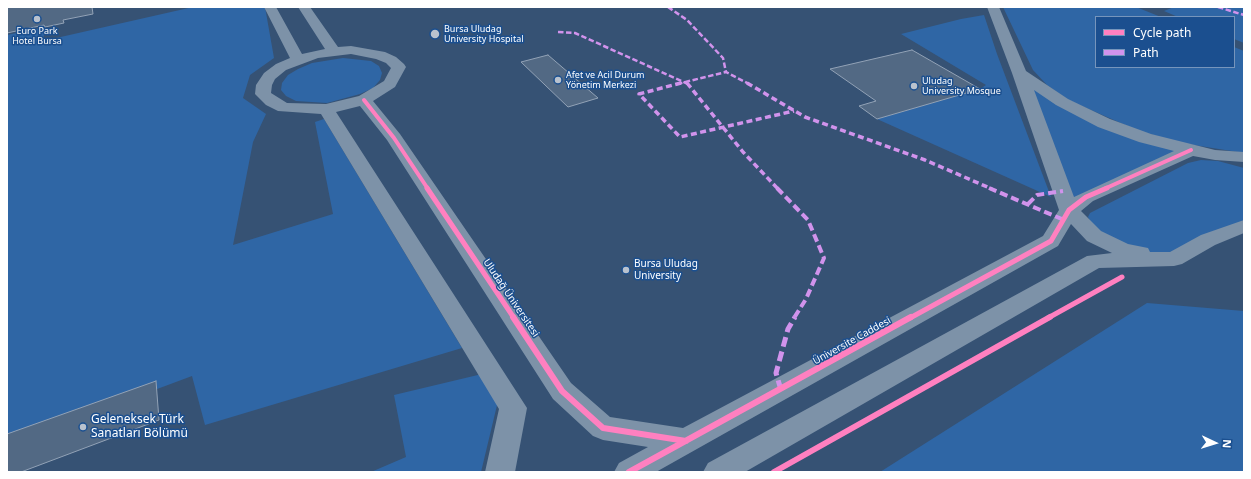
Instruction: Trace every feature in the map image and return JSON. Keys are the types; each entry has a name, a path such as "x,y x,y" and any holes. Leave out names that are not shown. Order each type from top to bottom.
{"street":[{"path":"993,7 1020,73 1069,210 1094,236 1123,250 1174,259"},
{"path":"298,60 272,10 297,8 334,52"},
{"path":"351,50 380,55 391,60 399,67 390,84 364,100 326,109 284,108 272,102 263,94 264,85 269,76 281,67 298,60 334,52 351,50"},
{"path":"1020,73 1062,102 1104,123 1145,138 1215,155 1244,165"},
{"name":"Uludağ Üniversitesi","path":"364,100 394,138 562,391 603,428 686,441"},
{"path":"326,109 513,408 500,472"},
{"path":"1069,210 1086,198 1191,150"},
{"path":"1215,155 1244,157"},
{"name":"Üniversite Caddesi","path":"629,472 1051,241 1069,210"},
{"path":"718,472 1095,261 1174,259 1208,240 1244,226"}],"shaded area":[{"path":"193,7 265,7 274,58 250,75 243,98 266,114 253,142 233,245 333,214 315,122 324,119 462,348 205,425 192,376 7,445 7,35 45,27 43,41"},
{"path":"1003,7 1136,7 1158,16 1095,16 1095,68 1235,68 1235,47 1244,51 1244,153 1181,143 1139,131 1068,100 1047,85 1033,70"},
{"path":"1174,7 1244,7 1244,43 1235,39 1235,16 1176,16 1164,11"},
{"path":"984,15 997,54 1051,197 877,119 980,89 986,85 901,34 961,19"},
{"path":"343,58 371,61 379,66 382,73 380,80 373,88 360,94 327,103 296,101 286,96 281,90 282,83 288,75 298,69 312,63"},
{"path":"1020,73 1062,102 1191,150 1069,210"},
{"path":"1201,160 1218,161 1244,168 1244,221 1174,259 1123,250 1093,228 1088,217 1090,213 1188,163"},
{"path":"1147,303 1244,311 1244,472 880,472"},
{"path":"482,374 498,401 481,472 371,472 406,457 394,395"}],"building":[{"name":"Euro Park Hotel Bursa","path":"7,7 92,7 93,14 63,20 64,23 45,27 44,25 7,33"},
{"name":"Uludag University Mosque","path":"912,50 980,89 877,119 859,106 876,101 830,69"},
{"name":"Afet ve Acil Durum Yönetim Merkezi","path":"548,55 598,98 568,107 521,62"},
{"name":"Geleneksek Türk Sanatları Bölümü","path":"156,381 159,420 21,472 7,472 7,434"}],"marked path":[{"path":"668,7 687,20 723,58 726,72"},
{"path":"1218,7 1244,15"},
{"path":"558,32 575,33 687,83 743,152 808,220 824,258 806,299 788,329 776,373 781,390"},
{"path":"794,111 680,137 639,94 726,72 805,117 925,160 1064,220"},
{"path":"1028,204 1037,195 1063,191"}],"cycle path":[{"path":"364,100 394,138 562,391 603,428 686,441"},
{"path":"629,472 1051,241 1069,210 1086,197 1191,150"},
{"path":"774,472 1122,277"}],"place":[{"name":"Euro Park Hotel Bursa","path":"37,19"},
{"name":"Bursa Uludag University Hospital","path":"435,34"},
{"name":"Afet ve Acil Durum Yönetim Merkezi","path":"558,80"},
{"name":"Uludag University Mosque","path":"914,86"},
{"name":"Bursa Uludag University","path":"626,270"},
{"name":"Geleneksek Türk Sanatları Bölümü","path":"83,427"}]}
